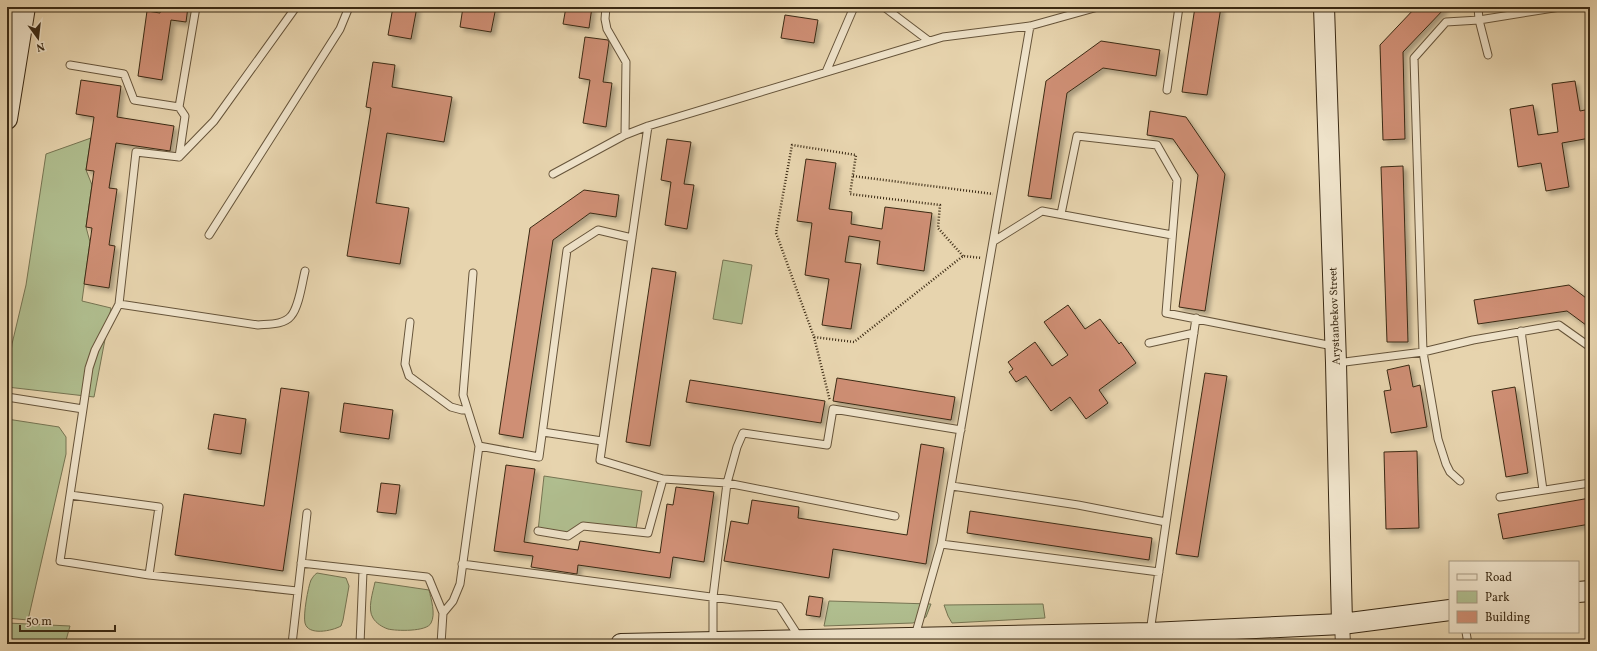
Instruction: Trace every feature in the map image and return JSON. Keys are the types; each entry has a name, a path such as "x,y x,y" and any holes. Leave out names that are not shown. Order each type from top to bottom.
{"street":[{"path":"7,20 9,7"},
{"path":"7,119 25,7"},
{"name":"Arystanbekov Street","path":"1324,7 1336,355 1342,624"},
{"path":"1579,592 1590,591"},
{"path":"621,644 800,639 915,641 1150,633 1342,624 1449,610"},
{"path":"1342,624 1343,644"}],"lane":[{"path":"179,107 196,7"},
{"path":"178,157 214,121 296,7"},
{"path":"209,235 340,28 349,7"},
{"path":"606,7 604,19 607,29 626,62 625,135"},
{"path":"826,72 854,7"},
{"path":"884,7 929,41"},
{"path":"554,174 625,135 648,126 943,37 1030,26 1098,7"},
{"path":"1167,90 1180,7"},
{"path":"1478,7 1479,20 1488,55"},
{"path":"1460,481 1450,472 1438,439 1423,352 1414,58 1446,22 1479,20 1560,7"},
{"path":"915,641 941,544 952,486 1030,26"},
{"path":"70,65 124,74 134,100 179,107 186,116 178,157"},
{"path":"648,126 600,460 663,480 727,483 894,516"},
{"path":"1061,214 1077,136 1157,145 1177,180 1166,313 1196,318 1336,355 1423,352 1473,340 1559,325 1590,348"},
{"path":"178,157 136,152 119,304 95,350 89,368 60,561 149,575 297,591"},
{"path":"994,241 1042,211 1172,235"},
{"path":"478,446 539,457 567,250 598,230 632,238"},
{"path":"119,304 258,325 276,324 291,317 296,307 305,271"},
{"path":"443,613 453,601 460,584 478,446 463,395 473,273"},
{"path":"1150,633 1196,318"},
{"path":"410,322 405,364 410,376 451,407 467,410"},
{"path":"1521,331 1543,490"},
{"path":"1149,343 1194,333"},
{"path":"7,397 83,409"},
{"path":"713,642 714,597 727,483 737,447 743,433 827,444 833,409 961,430"},
{"path":"543,432 602,441"},
{"path":"538,531 568,536 583,526 648,533 663,480"},
{"path":"1500,497 1590,483"},
{"path":"952,486 1078,505 1166,522"},
{"path":"70,495 159,507 149,575"},
{"path":"292,644 307,513"},
{"path":"941,544 1159,572"},
{"path":"301,564 430,578 443,613 441,644"},
{"path":"462,564 779,606 800,639"},
{"path":"360,644 363,571"},
{"path":"1466,633 1468,644"}],"path":[{"path":"833,409 814,338 776,233 792,145 856,155 850,194 940,206 938,228 963,256 990,259"},
{"path":"853,176 1001,195"},
{"path":"814,338 854,342 963,256"}],"green space":[{"path":"91,138 86,170 92,185 86,227 90,242 82,301 111,308 94,397 7,387 12,344 26,285 46,154"},
{"path":"723,260 752,265 742,324 713,319"},
{"path":"7,419 59,427 66,437 66,454 28,620 7,618"},
{"path":"544,476 642,491 636,529 582,523 568,533 538,531"},
{"path":"317,573 346,578 349,586 341,626 326,631 311,630 305,623 305,608 311,580"},
{"path":"375,582 429,590 433,611 431,623 424,628 404,630 388,629 379,625 373,618 370,610"},
{"path":"829,601 931,604 926,617 913,623 824,626"},
{"path":"1043,604 1045,618 952,623 944,605"},
{"path":"7,623 70,626 65,644 7,644"}],"building":[{"path":"161,7 188,7 186,22 171,20 162,80 138,76 147,11 160,13"},
{"path":"393,7 417,7 411,39 388,35"},
{"path":"463,7 496,7 491,32 460,27"},
{"path":"566,7 592,7 589,28 563,24"},
{"path":"1195,7 1221,7 1207,95 1182,92"},
{"path":"1416,7 1446,7 1403,52 1405,139 1383,140 1380,45"},
{"path":"785,15 818,20 814,43 781,38"},
{"path":"585,37 608,40 609,42 603,82 612,83 606,127 583,123 590,80 579,78"},
{"path":"1101,41 1160,50 1156,76 1103,68 1067,93 1051,199 1028,196 1046,81"},
{"path":"373,62 395,65 392,87 452,97 444,142 387,133 376,203 409,208 400,264 347,256 371,108 366,107"},
{"path":"81,80 121,86 117,117 174,126 170,151 116,143 109,188 117,189 109,245 115,246 109,288 84,284 92,228 86,227 94,171 86,170 94,117 76,114"},
{"path":"1575,81 1580,111 1590,109 1590,138 1562,143 1569,187 1546,191 1541,163 1518,167 1510,109 1533,105 1538,135 1558,132 1552,84"},
{"path":"1150,111 1186,117 1225,174 1205,311 1179,307 1198,175 1173,139 1147,135"},
{"path":"667,139 691,142 684,184 694,185 687,229 665,225 671,182 661,180"},
{"path":"806,159 836,163 829,209 852,212 851,224 882,229 885,207 932,213 924,271 877,264 880,241 849,236 845,262 861,264 851,329 822,325 829,279 805,275 812,223 797,221"},
{"path":"1403,166 1408,342 1387,342 1381,167"},
{"path":"584,190 619,195 616,217 590,213 553,240 523,438 499,434 530,228"},
{"path":"652,268 676,272 650,446 626,442"},
{"path":"1569,285 1590,301 1590,328 1567,311 1478,324 1474,300"},
{"path":"1068,305 1085,329 1100,319 1119,344 1121,342 1136,363 1099,390 1108,403 1086,419 1070,397 1051,411 1026,376 1016,382 1009,372 1013,369 1008,362 1035,342 1052,366 1068,355 1044,322"},
{"path":"1409,365 1413,387 1420,385 1427,427 1391,433 1384,391 1391,390 1387,370"},
{"path":"1205,373 1227,376 1198,557 1176,554"},
{"path":"837,378 955,397 951,420 833,401"},
{"path":"690,380 825,401 821,423 686,402"},
{"path":"1515,387 1528,473 1506,477 1492,391"},
{"path":"281,388 309,392 283,571 175,555 184,494 264,506"},
{"path":"344,403 393,410 389,439 340,432"},
{"path":"214,414 246,419 241,454 208,449"},
{"path":"921,444 944,448 926,564 833,549 829,578 724,561 731,521 748,524 752,500 799,507 798,518 907,535"},
{"path":"1417,451 1419,528 1386,529 1384,452"},
{"path":"506,465 535,469 524,542 578,550 580,541 660,553 667,504 673,505 676,487 714,492 704,562 673,557 670,578 578,565 577,574 531,567 533,556 494,551"},
{"path":"381,483 400,485 396,514 377,512"},
{"path":"1590,498 1590,524 1503,539 1498,514"},
{"path":"970,511 1152,538 1149,560 967,533"},
{"path":"809,596 823,598 820,617 806,615"}]}
